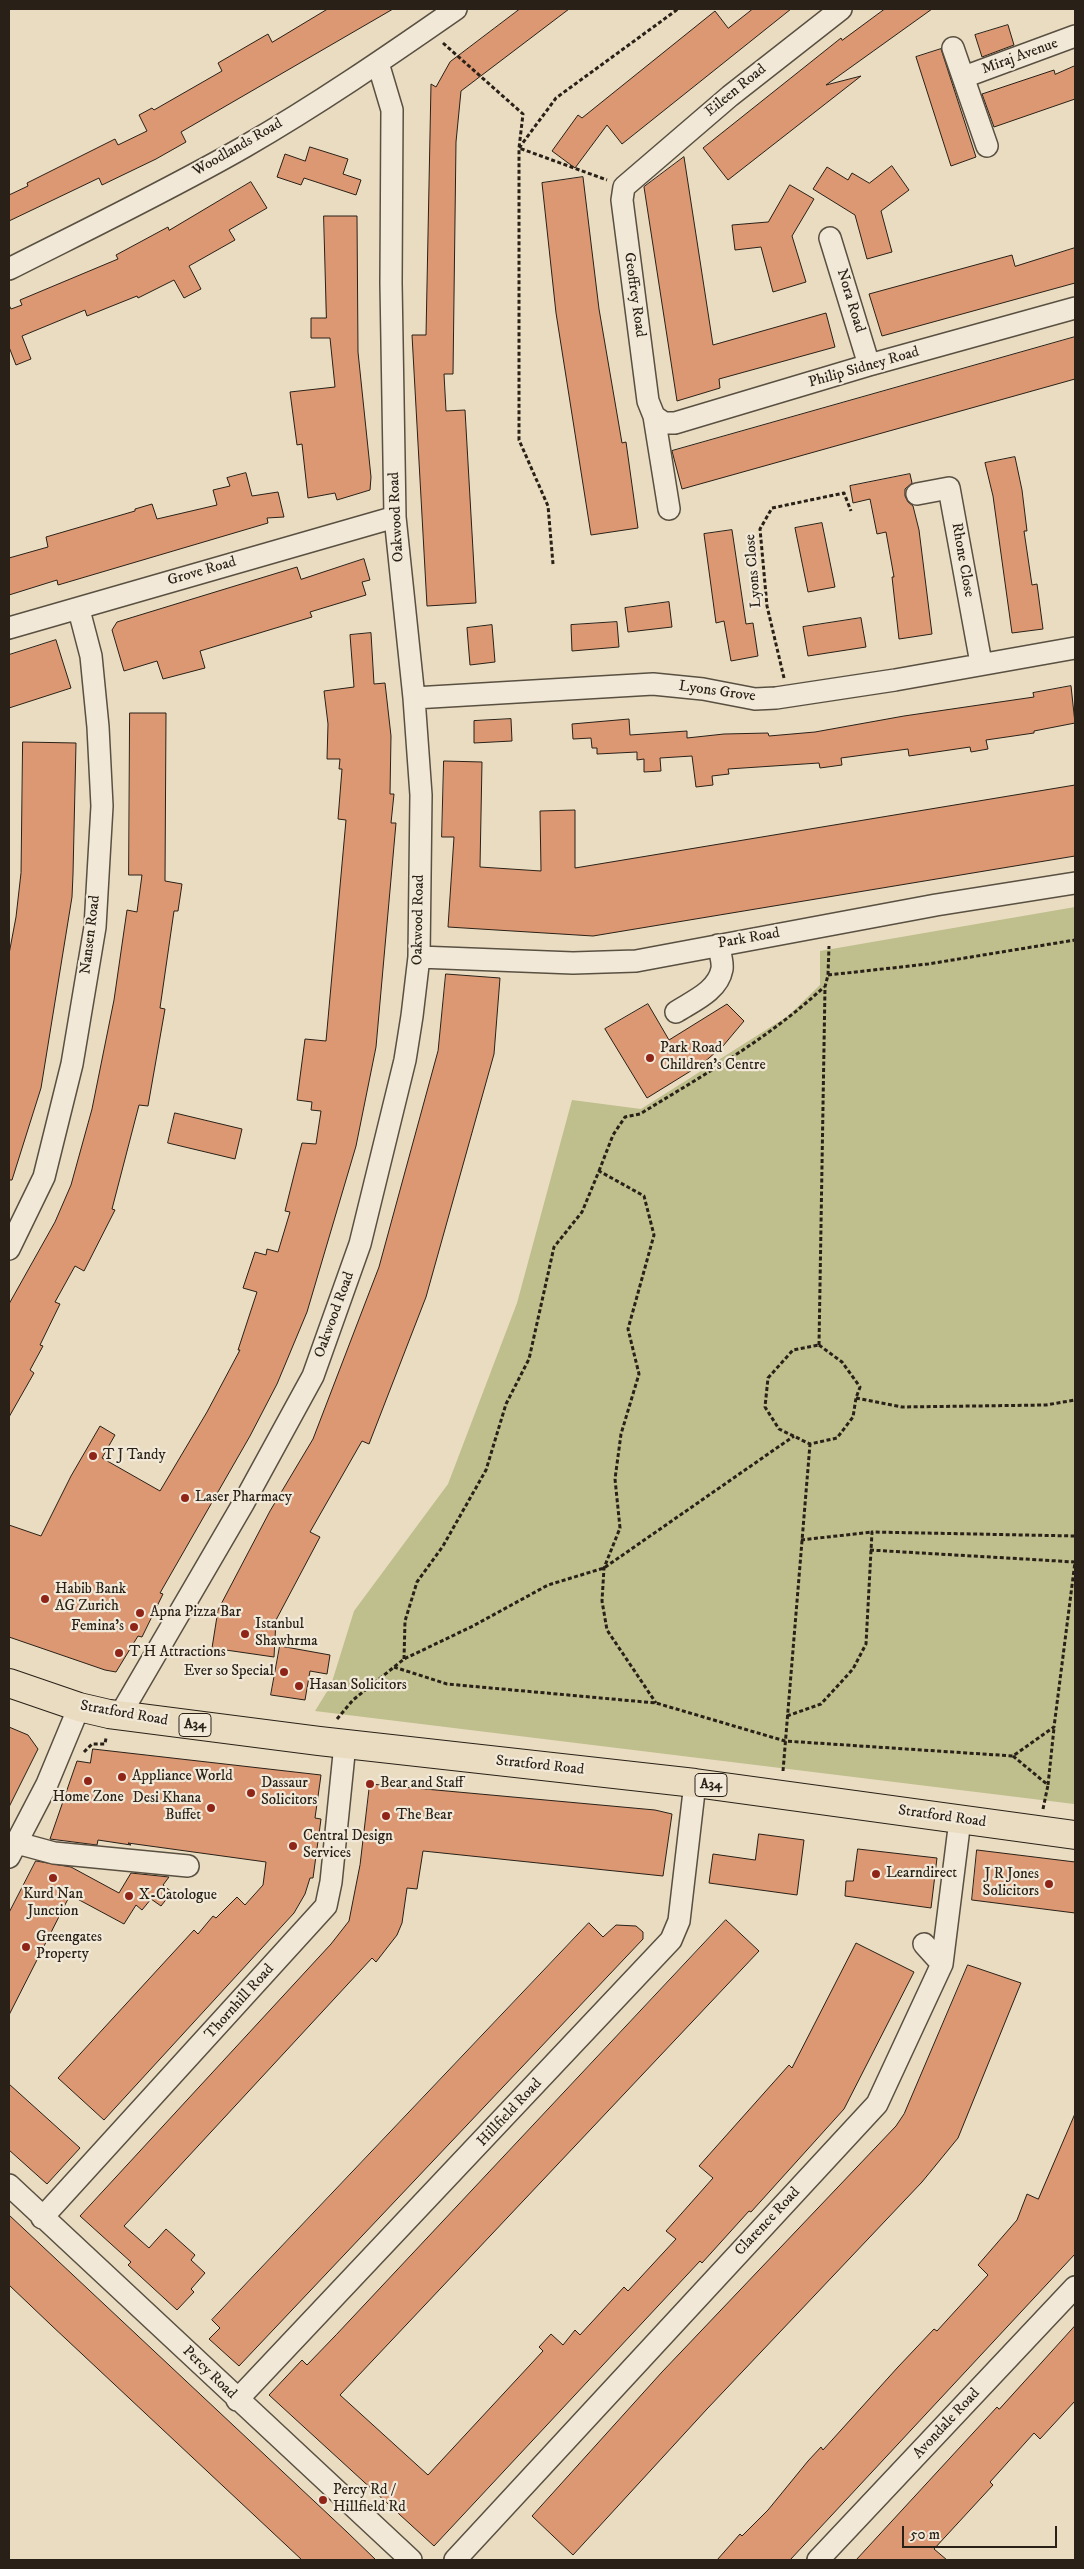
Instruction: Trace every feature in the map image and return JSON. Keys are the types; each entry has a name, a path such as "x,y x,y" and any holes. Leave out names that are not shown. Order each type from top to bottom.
{"highway":[{"name":"Stratford Road","path":"9,1683 80,1707 120,1715 332,1743 695,1783 1075,1835"}],"street":[{"name":"Woodlands Road","path":"9,268 121,213 244,147 378,63 456,9"},
{"name":"Eileen Road","path":"628,181 730,96 842,9"},
{"name":"Miraj Avenue","path":"964,77 1075,36"},
{"name":"Miraj Avenue","path":"953,48 987,146"},
{"name":"Oakwood Road","path":"120,1715 243,1504 313,1376 360,1244 405,1060 420,957 421,795 414,698 395,517 391,283 392,110 378,63"},
{"name":"Geoffrey Road","path":"628,181 622,200 648,401 654,416 669,509"},
{"name":"Nora Road","path":"830,238 870,365"},
{"name":"Philip Sidney Road","path":"654,416 664,423 675,423 870,365 1075,308"},
{"name":"Rhone Close","path":"917,494 949,488 981,663"},
{"name":"Grove Road","path":"9,628 79,610 184,576 395,517"},
{"name":"Nansen Road","path":"9,1249 44,1177 72,1064 94,927 102,806 98,727 91,656 79,610"},
{"name":"Lyons Grove","path":"414,698 653,684 704,689 755,699 895,680 981,663 1075,648"},
{"name":"Park Road","path":"420,957 604,963 636,961 936,905 1075,883"},
{"path":"676,1012 703,995 716,983 722,968 718,945"},
{"path":"80,1707 63,1751 13,1850 188,1866"},
{"name":"Thornhill Road","path":"42,2218 326,1906 331,1882 332,1743"},
{"name":"Hillfield Road","path":"237,2400 671,1940 680,1922 695,1783"},
{"name":"Clarence Road","path":"454,2560 877,2104 942,1964 960,1820"},
{"path":"924,1944 942,1964"},
{"name":"Percy Road","path":"9,2185 237,2400 411,2560"},
{"name":"Avondale Road","path":"818,2560 1075,2287"}],"path":[{"path":"519,148 556,98 678,9"},
{"path":"427,29 523,114 519,148 519,440 548,506 553,564"},
{"path":"519,148 628,181"},
{"name":"Lyons Close","path":"788,695 767,606 760,529 772,508 781,506 844,494 850,511"},
{"path":"819,1345 825,987 828,975 829,926"},
{"path":"828,975 928,964 1075,940"},
{"path":"404,1659 405,1621 417,1582 443,1546 486,1470 506,1404 529,1359 554,1247 582,1212 613,1135 625,1117 640,1114 740,1053 791,1018 825,987"},
{"path":"599,1171 644,1196 654,1235 628,1329 639,1374 621,1434 615,1479 620,1528 604,1568 602,1601 606,1630 656,1703"},
{"path":"819,1345 842,1362 860,1387 856,1398 853,1417 837,1438 810,1444 779,1430 765,1407 768,1378 793,1350 819,1345"},
{"path":"856,1398 902,1407 1046,1405 1075,1400"},
{"path":"332,1743 353,1700 404,1659 473,1626 548,1585 604,1568 794,1436"},
{"path":"782,1794 786,1716 810,1444"},
{"path":"801,1540 872,1532 1075,1536"},
{"path":"786,1716 821,1704 853,1669 866,1644 872,1532"},
{"path":"394,1667 447,1684 656,1703 785,1741 1013,1756 1048,1785 1075,1562 870,1550"},
{"path":"1013,1756 1054,1727"}],"shaded area":[{"path":"1075,907 1074,1804 315,1711 331,1685 354,1611 448,1484 517,1303 572,1100 641,1109 788,1016 820,985 820,951"}],"building":[{"path":"328,9 393,9 181,132 186,142 156,159 102,185 99,178 9,221 9,195 28,186 27,183 115,139 118,145 147,131 139,115 152,108 154,110 222,71 218,63 268,34 272,42"},
{"path":"520,9 569,9 461,91 456,142 453,374 444,374 446,411 465,410 476,603 427,606 412,335 426,335 431,84 436,87 450,62"},
{"path":"753,9 791,9 622,144 607,125 575,168 552,151 578,115 582,118 715,11 728,28"},
{"path":"885,9 932,9 826,85 861,76 728,180 703,148 841,38 842,40"},
{"path":"1008,25 1014,45 982,57 975,35"},
{"path":"941,49 976,157 951,166 916,57"},
{"path":"1075,66 1075,99 994,127 982,94 1054,70 1055,74"},
{"path":"310,147 348,159 343,174 361,180 356,195 304,178 301,185 277,177 285,154 305,161"},
{"path":"684,157 713,345 826,313 835,347 719,379 720,388 677,401 644,187"},
{"path":"892,166 909,190 881,211 892,252 867,259 855,215 813,189 827,167 848,180 852,173 869,183"},
{"path":"583,177 599,309 622,443 626,442 638,528 591,535 556,313 542,183"},
{"path":"251,182 267,208 229,230 235,240 189,266 201,289 184,298 174,280 138,298 137,296 87,316 85,310 22,336 31,359 16,365 9,347 9,305 11,309 22,305 20,300 118,259 116,255 168,227 169,230"},
{"path":"790,185 814,199 792,236 806,282 773,292 761,247 735,250 732,225 768,222"},
{"path":"324,216 357,216 358,352 371,477 370,490 337,500 335,493 308,498 302,444 297,445 290,392 335,387 330,338 311,338 311,318 326,318"},
{"path":"1075,248 1075,283 882,336 869,294 1012,255 1015,266"},
{"path":"1075,337 1075,379 682,489 672,451"},
{"path":"1015,457 1022,490 1027,531 1024,531 1032,585 1037,584 1043,629 1012,633 993,496 985,463"},
{"path":"246,473 252,496 278,492 284,517 267,518 268,523 58,585 57,580 9,595 9,558 48,547 46,537 135,511 135,509 152,504 157,519 217,505 213,490 230,486 227,478"},
{"path":"910,474 912,483 905,489 905,496 913,506 919,530 932,634 899,639 892,577 894,577 886,532 877,534 870,499 853,503 850,486"},
{"path":"822,523 835,587 808,592 795,528"},
{"path":"732,530 746,624 753,623 758,656 731,661 724,621 716,623 704,534"},
{"path":"364,559 370,580 362,582 366,595 310,612 312,617 200,651 205,668 163,679 157,661 124,671 112,630 117,622 297,567 301,579"},
{"path":"669,602 672,627 628,632 625,608"},
{"path":"861,618 866,647 808,656 803,627"},
{"path":"617,622 619,647 572,651 571,625"},
{"path":"492,625 495,662 470,665 467,628"},
{"path":"371,633 374,684 385,683 391,736 390,794 394,794 391,823 396,823 376,1047 356,1146 307,1312 277,1384 250,1436 160,1593 163,1594 142,1637 138,1636 116,1672 105,1670 9,1637 9,1525 41,1536 71,1476 100,1426 115,1435 102,1458 160,1491 207,1412 240,1350 238,1350 257,1292 243,1288 255,1252 266,1255 267,1249 278,1252 290,1212 285,1211 302,1143 316,1144 321,1111 311,1110 312,1102 297,1100 305,1039 326,1041 346,820 338,819 342,769 339,769 340,759 327,759 328,724 324,691 354,687 350,635"},
{"path":"56,640 71,688 9,708 9,655"},
{"path":"1071,686 1075,723 1034,731 1034,733 986,740 988,749 971,752 970,747 909,756 908,749 841,758 842,765 820,768 819,763 728,769 729,774 712,776 713,785 696,787 692,756 660,758 661,771 644,772 644,759 637,760 637,752 597,754 597,748 592,748 591,738 573,739 572,724 629,719 630,735 687,731 687,738 724,734 768,733 769,736 815,732 904,716 1034,697 1033,693"},
{"path":"130,713 166,713 165,881 182,884 178,911 174,911 160,1008 165,1009 148,1106 139,1105 112,1209 115,1210 84,1271 75,1266 55,1302 60,1304 40,1345 43,1346 30,1370 34,1373 9,1417 9,1304 55,1222 71,1185 92,1109 114,1000 127,910 137,912 142,875 129,875"},
{"path":"511,719 512,741 474,743 474,721"},
{"path":"23,742 76,743 73,874 72,897 41,1088 12,1180 9,1180 9,954 16,917 21,873"},
{"path":"444,761 482,762 480,867 541,871 540,811 575,810 575,868 1075,785 1075,856 593,936 448,927 454,837 442,837"},
{"path":"446,974 500,978 494,1054 426,1297 369,1444 362,1441 310,1532 320,1537 276,1620 274,1657 212,1648 218,1610 270,1511 313,1439 379,1267 438,1051"},
{"path":"648,1004 669,1040 727,1004 744,1021 723,1046 702,1064 647,1098 605,1029"},
{"path":"175,1113 242,1129 235,1159 168,1143"},
{"path":"280,1646 330,1655 327,1674 310,1671 305,1700 271,1695"},
{"path":"9,1727 28,1735 38,1749 9,1807"},
{"path":"93,1749 321,1775 315,1818 321,1819 313,1878 310,1878 305,1894 294,1913 104,2120 58,2078 194,1930 198,1934 213,1916 216,1918 237,1897 245,1905 263,1885 266,1862 128,1843 131,1845 98,1840 97,1845 50,1839 77,1761 90,1763"},
{"path":"370,1784 655,1810 672,1814 663,1876 423,1851 417,1889 407,1888 402,1923 397,1935 376,1962 372,1958 124,2226 149,2248 166,2229 195,2255 191,2260 205,2273 191,2289 194,2292 177,2310 128,2265 131,2262 80,2216 331,1944 349,1921 360,1865"},
{"path":"759,1834 804,1840 797,1895 709,1883 713,1854 755,1860"},
{"path":"858,1849 937,1858 931,1908 845,1896 846,1881 853,1881"},
{"path":"977,1850 1075,1862 1075,1913 972,1900"},
{"path":"36,1861 71,1867 119,1893 131,1873 169,1877 163,1885 172,1892 161,1906 151,1899 142,1910 136,1905 124,1924 70,1895 9,2015 9,1913"},
{"path":"726,1920 759,1951 340,2395 428,2475 543,2351 539,2347 551,2334 563,2345 575,2330 580,2335 624,2287 628,2291 676,2239 666,2231 713,2178 699,2166 789,2065 792,2068 856,1943 914,1972 844,2109 751,2212 749,2211 702,2263 700,2261 434,2546 269,2395 302,2360 307,2365 336,2335"},
{"path":"589,1923 603,1937 616,1925 636,1926 643,1932 643,1939 239,2366 209,2339 220,2328 212,2320"},
{"path":"968,1965 1021,1983 958,2138 922,2182 707,2409 573,2555 532,2516 662,2372 896,2126 904,2114"},
{"path":"9,2084 80,2148 47,2184 9,2150"},
{"path":"1075,2114 1075,2254 790,2560 717,2560 740,2534 742,2536 768,2510 821,2447 823,2450 898,2367 934,2329 937,2331 988,2275 978,2265 1017,2220 1027,2194 1038,2199"},
{"path":"9,2215 376,2560 302,2560 51,2325 9,2285"},
{"path":"1075,2326 1075,2401 1040,2439 1034,2433 990,2482 993,2485 934,2549 947,2560 856,2560 997,2407 999,2409"}],"place":[{"name":"Park Road Children's Centre","path":"650,1058"},
{"name":"T J Tandy","path":"93,1456"},
{"name":"Laser Pharmacy","path":"185,1498"},
{"name":"Habib Bank AG Zurich","path":"45,1599"},
{"name":"Apna Pizza Bar","path":"140,1613"},
{"name":"Femina's","path":"134,1627"},
{"name":"Istanbul Shawhrma","path":"245,1634"},
{"name":"T H Attractions","path":"119,1653"},
{"name":"Ever so Special","path":"284,1672"},
{"name":"Hasan Solicitors","path":"299,1686"},
{"name":"Appliance World","path":"122,1777"},
{"name":"Home Zone","path":"88,1781"},
{"name":"Bear and Staff","path":"370,1784"},
{"name":"Dassaur Solicitors","path":"251,1793"},
{"name":"Desi Khana Buffet","path":"211,1808"},
{"name":"The Bear","path":"386,1816"},
{"name":"Central Design Services","path":"293,1846"},
{"name":"Learndirect","path":"876,1874"},
{"name":"Kurd Nan Junction","path":"53,1878"},
{"name":"J R Jones Solicitors","path":"1049,1884"},
{"name":"X-Catologue","path":"129,1896"},
{"name":"Greengates Property","path":"26,1947"},
{"name":"Percy Rd / Hillfield Rd","path":"323,2500"}]}
